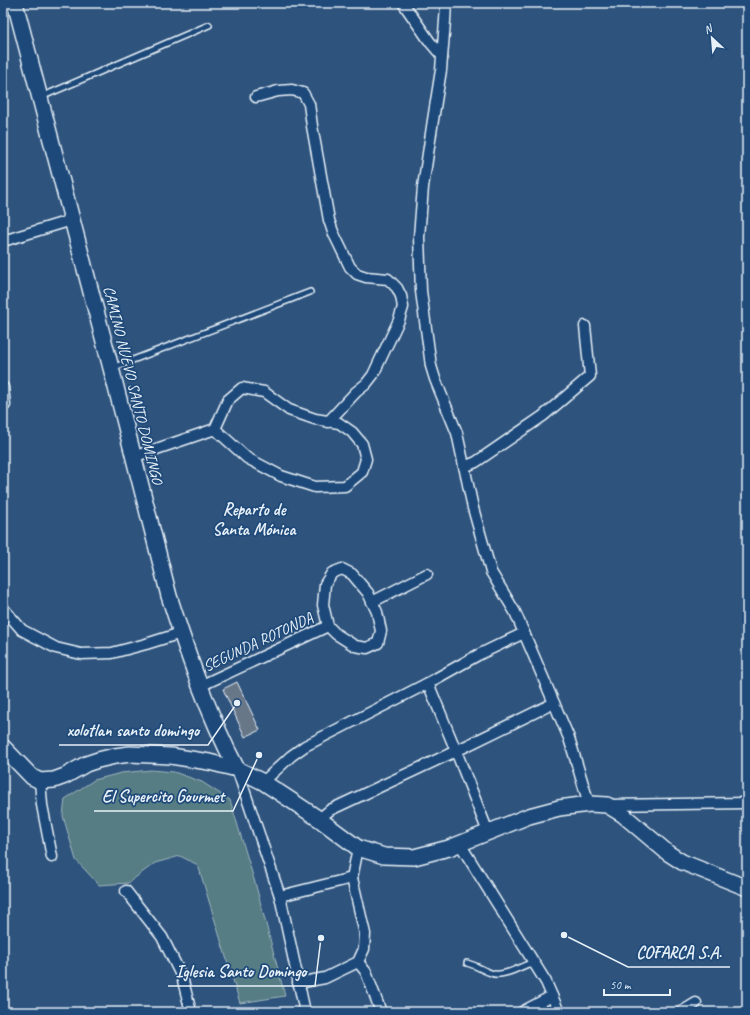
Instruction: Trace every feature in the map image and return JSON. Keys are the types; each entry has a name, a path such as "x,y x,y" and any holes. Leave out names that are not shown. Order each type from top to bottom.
{"street":[{"name":"CAMINO NUEVO SANTO DOMINGO","path":"15,3 169,596 200,686 237,769"},
{"path":"404,3 430,42 442,56"},
{"path":"446,3 446,21 441,70 432,120 419,238 421,291 431,366 434,380 457,433 473,508 491,572 515,612 569,738 589,804"},
{"path":"256,97 292,90 303,93 309,104 329,220 333,232 350,267 357,274 366,277 388,279 397,288 401,296 403,307 399,320 373,375 328,422"},
{"path":"3,241 72,220"},
{"path":"464,467 476,462 543,416 590,376 585,326"},
{"path":"3,387 5,405"},
{"path":"133,457 215,429 228,400 242,388 264,392 289,410 314,419 340,423 352,432 362,444 366,459 362,472 345,486 315,487 281,476 247,458 215,429"},
{"name":"SEGUNDA ROTONDA","path":"342,569 352,574 368,593 377,612 381,631 378,643 367,648 355,646 336,634 328,626 323,605 325,584 332,573 342,569"},
{"path":"372,602 427,574"},
{"path":"3,608 22,630 56,648 81,654 112,653 181,633"},
{"name":"SEGUNDA ROTONDA","path":"200,686 328,626"},
{"path":"263,782 291,756 305,746 428,683 478,655 524,633"},
{"path":"428,683 488,832"},
{"path":"319,819 330,810 554,703"},
{"path":"3,747 32,777 40,781 60,778 86,764 98,760 130,754 171,756 209,762 237,769 263,782 319,819 358,848 384,856 414,857 449,848 529,816 559,808 589,804 747,803"},
{"path":"237,769 280,896 304,1008"},
{"path":"40,781 42,804 52,857"},
{"path":"607,805 622,814 668,853 682,862 747,888"},
{"path":"460,844 546,982 559,1012"},
{"path":"298,983 325,978 358,962 364,949 365,934 352,878 358,848"},
{"path":"280,896 352,878"},
{"path":"126,891 162,937 182,977 191,1012"},
{"path":"358,962 366,972 381,1012"},
{"path":"522,1012 552,996"},
{"path":"681,1012 696,1002"}],"lane":[{"path":"40,97 209,25"},
{"path":"111,368 310,292"},
{"path":"467,963 494,974 501,974 533,962"}],"green space":[{"path":"151,770 174,772 202,782 230,800 256,886 285,996 240,1003 198,865 180,856 155,863 128,883 99,885 76,860 63,816 65,799 94,780 121,773"}],"building":[{"path":"237,682 260,730 245,737 223,689"}],"place":[{"name":"xolotlan santo domingo","path":"237,703"},
{"name":"El Supercito Gourmet","path":"259,755"},
{"name":"COFARCA S.A.","path":"564,935"},
{"name":"Iglesia Santo Domingo","path":"321,938"}],"district":[{"name":"Reparto de Santa Mónica","path":"254,519"}]}
